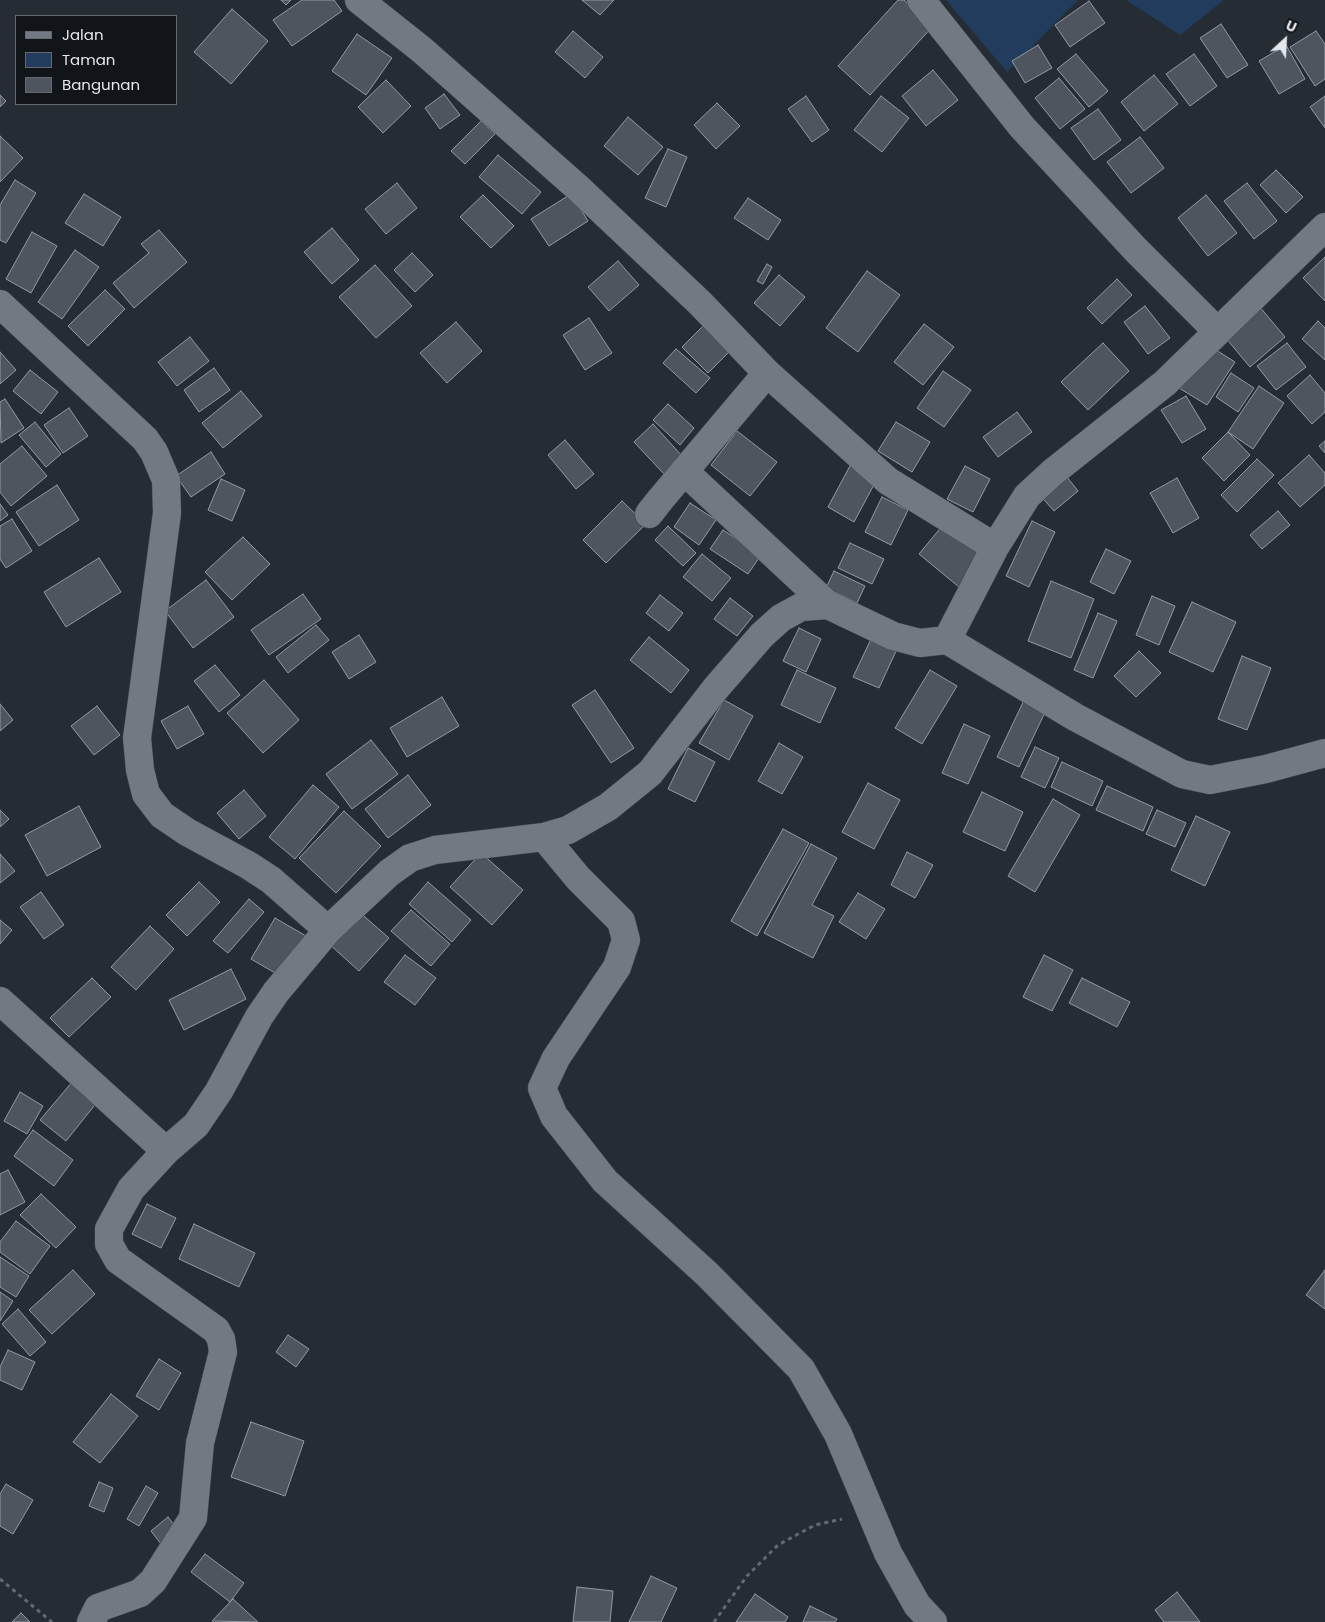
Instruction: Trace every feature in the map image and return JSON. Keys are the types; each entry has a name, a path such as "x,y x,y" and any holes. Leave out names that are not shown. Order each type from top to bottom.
{"street":[{"path":"359,0 422,50 578,188 700,303 767,372 888,481 995,547"},
{"path":"921,0 1022,127 1136,250 1217,331"},
{"path":"947,640 995,547 1028,496 1053,472 1165,383 1325,227"},
{"path":"0,304 145,439 154,452 166,480 167,513 137,738 140,770 146,794 162,815 187,832 248,865 271,880 328,930"},
{"path":"650,514 767,372"},
{"path":"684,472 828,605 893,636 920,643 947,640 1075,717 1182,774 1210,780 1266,769 1325,753"},
{"path":"91,1622 98,1608 140,1593 153,1581 193,1518 200,1443 223,1352 221,1339 216,1330 118,1260 109,1244 109,1229 131,1189 166,1151 196,1125 218,1091 259,1017 276,992 328,930 389,873 410,858 435,850 544,837 568,830 608,807 650,773 716,688 762,635 781,618 801,607 828,605"},
{"path":"544,837 578,878 621,922 626,940 617,967 556,1058 542,1088 554,1116 605,1181 706,1274 801,1369 838,1434 888,1553 917,1605 933,1622"},
{"path":"0,1002 166,1151"}],"path":[{"path":"714,1622 747,1576 778,1545 815,1525 870,1513"},
{"path":"0,1579 52,1622"}],"green space":[{"path":"946,0 1078,0 1007,72"},
{"path":"1126,0 1224,0 1180,35"}],"building":[{"path":"281,0 291,0 286,5"},
{"path":"302,0 334,0 342,11 292,46 273,20"},
{"path":"582,0 614,0 600,15"},
{"path":"898,0 904,0 933,26 870,95 838,66"},
{"path":"1089,1 1105,23 1070,47 1055,25"},
{"path":"232,9 268,41 231,84 194,52"},
{"path":"1221,24 1248,65 1227,78 1200,38"},
{"path":"573,31 603,57 585,78 555,52"},
{"path":"1316,31 1325,44 1325,79 1315,86 1290,47"},
{"path":"357,34 392,58 366,95 332,71"},
{"path":"1038,45 1052,68 1025,83 1012,61"},
{"path":"1286,45 1305,79 1279,94 1259,61"},
{"path":"1076,54 1108,91 1089,107 1057,69"},
{"path":"1194,54 1217,86 1190,106 1166,74"},
{"path":"933,70 958,100 926,126 902,96"},
{"path":"1154,75 1178,104 1144,131 1121,102"},
{"path":"1059,78 1085,109 1060,129 1035,98"},
{"path":"386,80 411,106 383,133 358,107"},
{"path":"444,94 460,115 440,129 425,108"},
{"path":"0,95 6,101 0,107"},
{"path":"806,96 829,130 812,142 788,109"},
{"path":"881,96 909,118 882,152 854,130"},
{"path":"1325,96 1325,128 1310,107"},
{"path":"717,103 740,126 716,149 694,125"},
{"path":"1098,109 1121,140 1094,160 1071,128"},
{"path":"628,117 663,147 638,175 604,146"},
{"path":"481,121 495,134 465,164 451,151"},
{"path":"0,136 23,158 0,182"},
{"path":"1140,137 1164,168 1131,193 1107,162"},
{"path":"668,149 687,157 666,207 645,198"},
{"path":"498,155 541,192 522,214 479,177"},
{"path":"1276,170 1303,197 1286,213 1260,185"},
{"path":"15,180 36,193 6,243 0,240 0,205"},
{"path":"397,183 417,208 386,234 365,209"},
{"path":"1247,183 1277,221 1254,239 1224,201"},
{"path":"84,194 121,217 103,246 65,223"},
{"path":"571,194 588,221 549,246 531,219"},
{"path":"483,195 514,226 491,248 460,217"},
{"path":"1206,195 1237,233 1208,256 1178,218"},
{"path":"748,198 781,220 768,240 734,218"},
{"path":"332,228 359,260 332,284 304,252"},
{"path":"159,230 187,262 134,308 113,283 149,253 141,244"},
{"path":"32,232 57,246 31,293 6,279"},
{"path":"75,250 99,267 62,319 38,302"},
{"path":"412,253 433,275 415,292 394,270"},
{"path":"1325,257 1325,301 1303,278"},
{"path":"618,261 639,285 609,311 588,287"},
{"path":"767,264 772,267 763,284 757,281"},
{"path":"375,265 412,306 376,338 339,297"},
{"path":"867,271 900,295 858,352 826,328"},
{"path":"779,275 805,297 780,326 754,303"},
{"path":"1117,279 1132,295 1102,324 1087,308"},
{"path":"105,290 125,309 88,346 68,326"},
{"path":"1145,306 1170,338 1148,354 1124,322"},
{"path":"1259,306 1285,337 1250,367 1224,336"},
{"path":"589,318 612,353 585,370 563,335"},
{"path":"708,321 734,347 708,373 682,347"},
{"path":"1318,321 1325,328 1325,360 1302,339"},
{"path":"456,322 482,351 447,383 420,353"},
{"path":"924,324 954,347 923,385 894,362"},
{"path":"190,337 209,361 177,386 158,362"},
{"path":"1103,343 1129,371 1088,410 1061,382"},
{"path":"1287,343 1306,367 1276,390 1257,366"},
{"path":"1208,345 1235,362 1207,405 1179,388"},
{"path":"676,349 710,378 696,393 663,363"},
{"path":"0,352 16,370 0,384"},
{"path":"214,368 230,390 199,412 184,390"},
{"path":"30,370 58,392 41,414 13,391"},
{"path":"943,371 971,390 944,427 917,408"},
{"path":"1231,373 1254,388 1238,412 1216,397"},
{"path":"1310,375 1325,393 1325,412 1312,424 1287,396"},
{"path":"1259,386 1284,403 1253,449 1228,432"},
{"path":"241,391 262,416 223,448 202,423"},
{"path":"1186,396 1206,429 1182,443 1161,410"},
{"path":"5,399 24,428 1,443 0,402"},
{"path":"668,404 694,428 680,445 653,420"},
{"path":"69,408 88,436 63,453 44,425"},
{"path":"1017,412 1032,432 998,457 983,437"},
{"path":"35,422 61,454 46,467 19,435"},
{"path":"896,422 930,442 912,472 878,451"},
{"path":"653,424 683,457 664,474 634,442"},
{"path":"737,431 777,462 750,496 711,465"},
{"path":"1228,432 1250,455 1224,481 1202,458"},
{"path":"565,440 594,474 576,489 548,455"},
{"path":"1325,441 1325,453 1319,446"},
{"path":"22,446 47,476 11,506 0,492 0,464"},
{"path":"211,452 225,474 191,497 176,476"},
{"path":"1309,455 1325,473 1325,485 1300,507 1278,483"},
{"path":"1257,459 1274,475 1237,512 1221,495"},
{"path":"851,464 877,479 854,522 828,507"},
{"path":"965,466 990,479 973,512 947,499"},
{"path":"1063,472 1078,491 1054,511 1038,493"},
{"path":"1177,478 1199,518 1173,533 1150,493"},
{"path":"221,479 245,490 232,521 208,510"},
{"path":"57,485 79,520 39,546 16,512"},
{"path":"882,497 908,510 891,545 865,532"},
{"path":"622,501 646,524 606,563 583,540"},
{"path":"690,503 716,520 699,545 674,527"},
{"path":"0,504 8,515 0,521"},
{"path":"1278,511 1290,525 1262,549 1250,535"},
{"path":"12,519 32,551 6,568 0,559 0,526"},
{"path":"1032,521 1055,532 1029,587 1006,576"},
{"path":"943,525 983,557 959,587 919,554"},
{"path":"668,526 696,553 683,566 655,540"},
{"path":"723,530 761,555 748,574 710,549"},
{"path":"243,537 270,564 232,600 205,572"},
{"path":"850,543 884,559 872,584 838,568"},
{"path":"1106,549 1131,561 1114,594 1090,582"},
{"path":"702,554 731,578 712,601 683,577"},
{"path":"99,558 121,592 66,627 44,592"},
{"path":"834,571 865,586 857,603 826,588"},
{"path":"206,580 234,617 193,648 165,611"},
{"path":"1051,581 1094,599 1071,658 1028,641"},
{"path":"303,594 321,619 269,655 251,630"},
{"path":"660,595 683,613 669,631 646,613"},
{"path":"1152,596 1175,606 1159,645 1136,635"},
{"path":"730,598 753,616 737,636 714,619"},
{"path":"1192,602 1236,622 1213,672 1169,652"},
{"path":"1098,613 1117,621 1093,678 1074,670"},
{"path":"316,625 329,640 288,673 276,657"},
{"path":"799,628 821,639 806,672 783,661"},
{"path":"359,635 376,662 349,679 332,652"},
{"path":"649,637 689,670 671,693 630,660"},
{"path":"872,637 897,649 879,688 853,677"},
{"path":"1139,651 1161,673 1136,697 1114,676"},
{"path":"1242,656 1271,668 1247,730 1218,719"},
{"path":"215,665 240,695 219,712 194,681"},
{"path":"797,670 836,688 820,723 781,705"},
{"path":"930,670 957,686 922,744 895,728"},
{"path":"264,680 299,720 263,753 227,713"},
{"path":"595,690 634,748 611,763 572,705"},
{"path":"1027,694 1049,704 1019,767 997,757"},
{"path":"442,697 459,726 407,757 390,728"},
{"path":"724,700 753,716 729,760 699,743"},
{"path":"0,704 13,720 0,731"},
{"path":"97,706 120,735 94,755 71,726"},
{"path":"188,706 204,734 177,749 161,721"},
{"path":"964,724 990,736 968,784 942,773"},
{"path":"371,740 398,774 352,809 326,774"},
{"path":"779,743 803,757 782,794 758,781"},
{"path":"1035,747 1059,758 1045,788 1021,777"},
{"path":"688,748 715,762 695,802 668,789"},
{"path":"1062,762 1103,781 1092,806 1051,787"},
{"path":"408,775 431,805 388,838 365,809"},
{"path":"868,783 900,800 874,849 842,832"},
{"path":"313,785 339,807 295,859 269,837"},
{"path":"1107,786 1153,807 1143,831 1096,810"},
{"path":"244,790 266,816 239,839 217,813"},
{"path":"982,792 1023,812 1005,851 963,832"},
{"path":"1053,799 1080,815 1035,892 1008,876"},
{"path":"79,806 101,847 47,876 25,835"},
{"path":"0,810 9,819 0,827"},
{"path":"1157,810 1186,823 1175,847 1146,834"},
{"path":"344,811 381,846 336,893 299,858"},
{"path":"1196,816 1230,832 1205,886 1171,870"},
{"path":"783,829 809,843 757,936 731,921"},
{"path":"811,844 837,858 812,905 834,916 813,958 764,933"},
{"path":"907,852 933,865 915,898 891,885"},
{"path":"481,853 523,890 492,925 450,887"},
{"path":"0,854 15,871 0,883"},
{"path":"199,882 220,902 187,936 166,915"},
{"path":"428,882 471,920 452,942 409,904"},
{"path":"41,892 64,925 44,939 20,907"},
{"path":"858,893 885,909 866,939 839,922"},
{"path":"249,899 264,912 228,953 213,941"},
{"path":"411,910 450,944 431,966 391,931"},
{"path":"358,911 389,938 359,971 328,943"},
{"path":"275,918 306,936 282,977 251,959"},
{"path":"0,920 12,930 0,944"},
{"path":"150,926 174,949 136,990 111,967"},
{"path":"405,955 436,978 415,1005 384,982"},
{"path":"1044,955 1073,970 1052,1011 1023,997"},
{"path":"231,969 246,999 184,1030 169,1000"},
{"path":"92,978 111,997 69,1037 50,1018"},
{"path":"1082,978 1130,1002 1117,1027 1069,1003"},
{"path":"73,1081 98,1101 66,1141 40,1120"},
{"path":"20,1092 43,1106 27,1134 4,1121"},
{"path":"33,1130 73,1160 54,1186 14,1156"},
{"path":"8,1170 25,1202 0,1215 0,1174"},
{"path":"41,1194 76,1227 56,1248 20,1215"},
{"path":"147,1204 176,1218 161,1248 132,1234"},
{"path":"16,1221 50,1246 30,1274 0,1252 0,1242"},
{"path":"194,1224 255,1253 239,1287 179,1259"},
{"path":"0,1257 29,1276 16,1297 0,1287"},
{"path":"73,1270 95,1294 52,1334 29,1310"},
{"path":"1325,1270 1325,1309 1306,1295"},
{"path":"0,1292 13,1301 0,1321"},
{"path":"18,1309 46,1342 30,1356 2,1324"},
{"path":"288,1335 309,1349 296,1367 276,1352"},
{"path":"8,1350 35,1362 22,1390 0,1380 0,1367"},
{"path":"159,1359 181,1373 159,1410 136,1396"},
{"path":"111,1394 138,1416 100,1463 73,1442"},
{"path":"251,1422 304,1441 285,1496 231,1477"},
{"path":"99,1482 113,1488 104,1512 89,1506"},
{"path":"6,1484 33,1500 13,1534 0,1526 0,1494"},
{"path":"146,1486 158,1493 139,1526 127,1519"},
{"path":"168,1517 178,1530 161,1544 151,1531"},
{"path":"205,1554 244,1583 230,1602 191,1572"},
{"path":"651,1576 677,1588 661,1622 629,1622"},
{"path":"577,1587 613,1591 610,1622 573,1622"},
{"path":"1177,1592 1200,1622 1164,1622 1155,1610"},
{"path":"755,1594 788,1617 785,1622 736,1622"},
{"path":"233,1599 258,1622 212,1621"},
{"path":"810,1606 837,1619 835,1622 803,1622"},
{"path":"21,1613 30,1622 12,1622"}]}
